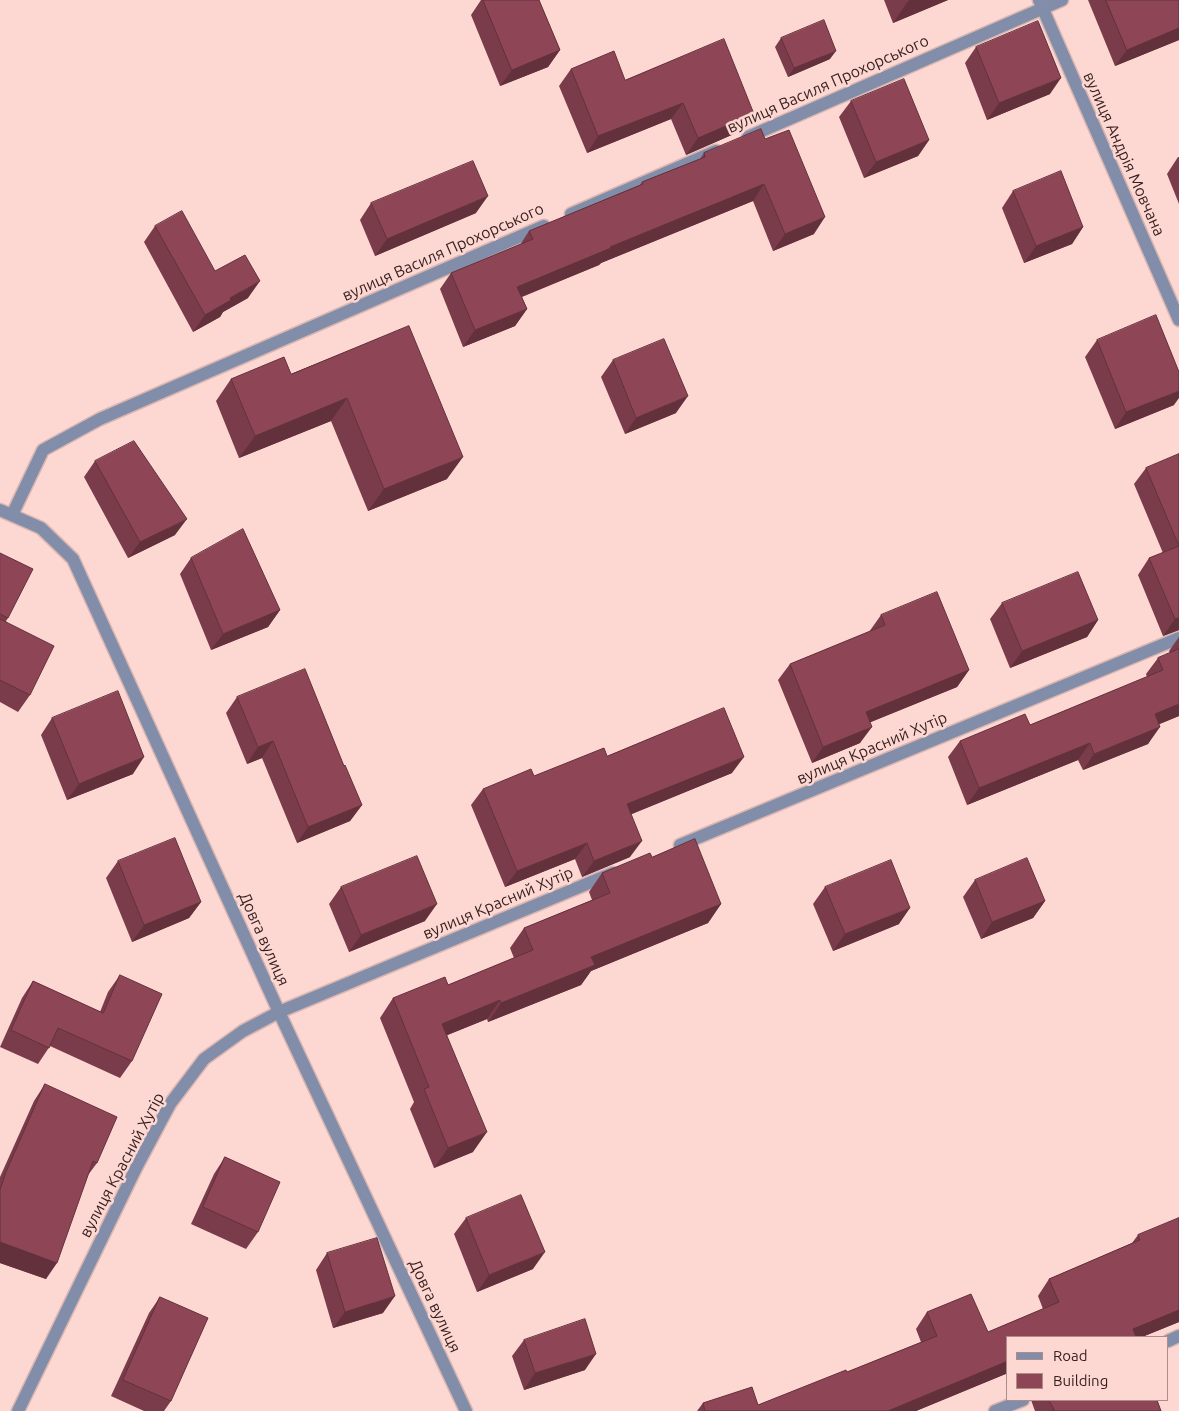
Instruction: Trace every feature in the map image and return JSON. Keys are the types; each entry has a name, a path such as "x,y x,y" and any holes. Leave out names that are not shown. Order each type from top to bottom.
{"street":[{"name":"вулиця Василя Прохорського","path":"6,512 43,450 100,419 736,142 1041,4 1062,0"},
{"name":"вулиця Андрія Мовчана","path":"1041,4 1179,320"},
{"name":"Довга вулиця","path":"6,512 40,528 73,559 279,1012 466,1411"},
{"name":"вулиця Красний Хутір","path":"665,852 1179,638"},
{"name":"вулиця Красний Хутір","path":"18,1411 136,1168 170,1104 204,1059 243,1031 279,1012 628,867"},
{"path":"995,1411 1020,1401"}],"building":[{"path":"483,0 539,0 560,50 512,70"},
{"path":"1106,0 1179,0 1179,28 1127,50"},
{"path":"824,20 836,51 794,68 781,38"},
{"path":"1038,21 1061,78 999,103 976,47"},
{"path":"724,39 754,114 698,138 683,103 598,136 571,69 614,51 625,80"},
{"path":"904,79 929,140 876,162 851,101"},
{"path":"761,129 765,139 789,130 825,217 785,234 764,184 517,287 527,309 475,330 451,273 533,239 529,231 705,157 704,153"},
{"path":"473,161 488,196 387,239 371,203"},
{"path":"1061,171 1083,227 1036,246 1013,191"},
{"path":"182,211 215,271 245,255 260,281 205,315 155,226"},
{"path":"1156,315 1179,372 1179,391 1126,412 1097,340"},
{"path":"409,326 463,457 384,489 347,398 255,436 231,379 284,357 291,374"},
{"path":"664,339 688,396 636,418 613,360"},
{"path":"134,441 187,519 140,542 95,461"},
{"path":"1179,454 1179,546 1146,468"},
{"path":"243,529 280,610 223,634 191,558"},
{"path":"1179,546 1179,618 1175,619 1149,558"},
{"path":"0,553 33,569 8,618 0,614"},
{"path":"1078,572 1098,620 1022,651 1002,603"},
{"path":"937,592 969,670 866,712 872,727 823,747 790,664 885,625 881,615"},
{"path":"0,619 54,646 30,695 0,680"},
{"path":"1179,649 1179,704 1155,714 1160,727 1094,754 1090,743 979,788 960,741 1025,714 1030,725 1163,670 1158,658"},
{"path":"305,669 344,766 362,805 308,827 273,741 258,747 237,697"},
{"path":"118,691 144,757 79,784 52,718"},
{"path":"724,708 744,757 627,804 642,841 594,861 587,843 517,871 483,789 531,769 534,776 604,748 607,756"},
{"path":"175,838 201,902 144,925 118,861"},
{"path":"695,839 721,904 591,957 595,965 501,1003 500,1000 442,1024 487,1132 448,1148 424,1089 429,1087 393,998 445,977 448,985 533,950 524,928 610,893 602,873 650,853 652,857"},
{"path":"417,856 437,904 361,935 341,887"},
{"path":"1027,858 1045,901 992,922 975,880"},
{"path":"891,860 910,908 845,934 825,887"},
{"path":"120,975 162,994 132,1061 58,1028 49,1048 11,1030 33,981 103,1013"},
{"path":"45,1084 117,1117 97,1163 93,1161 57,1263 0,1242 0,1190 6,1172"},
{"path":"225,1157 280,1182 258,1232 203,1207"},
{"path":"521,1195 545,1252 489,1275 466,1218"},
{"path":"1179,1218 1179,1310 1133,1329 1136,1336 1006,1336 1006,1362 888,1411 705,1411 703,1403 752,1387 758,1405 937,1336 927,1312 971,1294 988,1332 1059,1302 1049,1279 1140,1240 1138,1235"},
{"path":"377,1238 395,1296 345,1312 327,1253"},
{"path":"160,1297 208,1318 171,1401 123,1380"},
{"path":"585,1319 596,1354 535,1373 524,1340"},
{"path":"1050,1401 1157,1401 1161,1411 1051,1411 1054,1410"}]}
